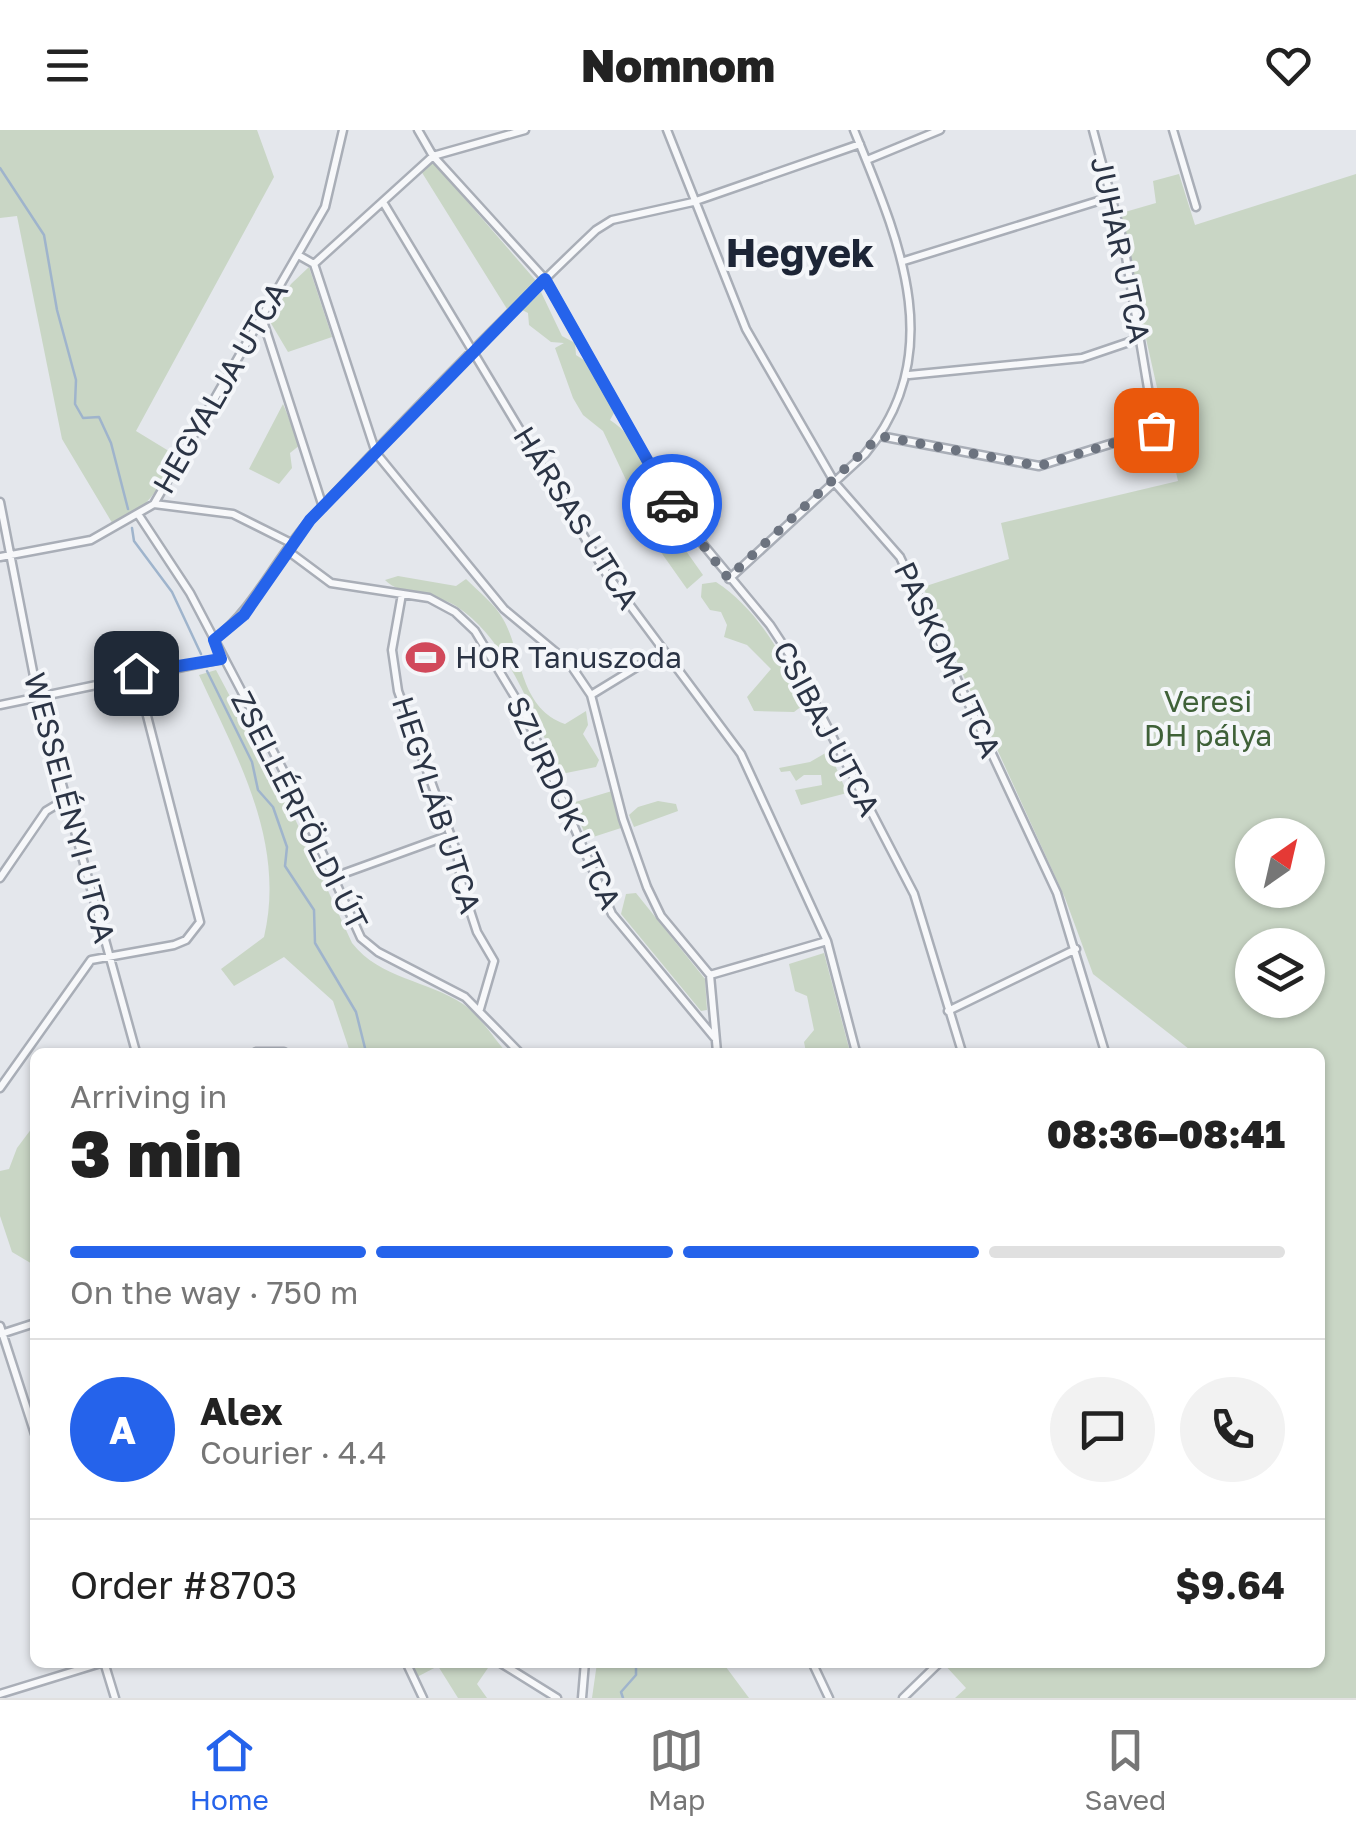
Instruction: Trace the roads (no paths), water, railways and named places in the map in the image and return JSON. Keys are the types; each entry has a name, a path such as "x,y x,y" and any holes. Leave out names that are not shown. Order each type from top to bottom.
{"street":[{"name":"HEGYALJA UTCA","path":"0,558 91,540 154,504 331,194 343,130"},
{"name":"CSIBAJ UTCA","path":"418,130 433,156 545,279 677,512 770,625 791,657 914,894 961,1048"},
{"path":"314,264 433,156 526,130"},
{"name":"PASKOM UTCA","path":"667,130 746,330 836,483 900,557 1058,893 1104,1048"},
{"path":"728,578 836,483 880,436 908,375 911,326 904,260 854,130"},
{"path":"867,160 940,130"},
{"name":"JUHAR UTCA","path":"880,436 1039,466 1156,430 1114,196 1094,130"},
{"path":"1173,130 1196,207"},
{"path":"214,640 244,615 290,547 323,508 472,350 612,220 693,202 860,144"},
{"path":"904,260 1114,196"},
{"name":"HÁRSAS UTCA","path":"383,202 606,573 741,754 828,942 855,1048"},
{"path":"298,254 314,264 376,453 504,609 570,664 592,695 623,819 647,887 661,916 710,975 717,1048"},
{"path":"262,318 323,508"},
{"path":"908,375 1082,358 1138,339"},
{"name":"WESSELÉNYI UTCA","path":"0,502 38,697 135,1048"},
{"name":"SZURDOK UTCA","path":"154,504 233,514 290,547 331,583 444,604 474,630 524,712 612,914 716,1039"},
{"name":"ZSELLÉRFÖLDI ÚT","path":"138,514 190,593 221,659 295,792 361,938 370,947 441,982 480,1009 515,1048"},
{"name":"HEGYLÁB UTCA","path":"402,594 392,650 398,691 450,835 472,921 494,960 480,1009"},
{"path":"592,695 662,652"},
{"path":"0,705 136,673 221,659"},
{"path":"0,1088 86,966 107,955 174,945 186,940 200,922 136,673"},
{"path":"0,878 46,811 66,799"},
{"path":"334,877 450,835"},
{"path":"710,975 828,942"},
{"path":"948,1011 1076,949"},
{"path":"30,1324 1,1331 30,1419"},
{"path":"0,1694 84,1668"},
{"path":"106,1668 115,1698"},
{"path":"409,1668 423,1698"},
{"path":"509,1668 558,1698"},
{"path":"582,1698 584,1668"},
{"path":"815,1668 829,1698"},
{"path":"903,1698 934,1668"}],"waterway":[{"path":"0,168 44,235 57,310 76,380 75,404 83,418 99,417 111,443 128,509"},
{"path":"132,528 134,541 172,592 201,654"},
{"path":"207,671 252,762 258,790 273,807 287,847 285,866 314,910 315,943 356,1012 365,1048"},
{"path":"623,1698 621,1692 636,1675 636,1668"}],"place":[{"name":"HOR Tanuszoda","path":"425,658"}],"district":[{"name":"Hegyek","path":"800,253"}],"park label":[{"name":"Veresi DH pálya","path":"1208,719"}]}
